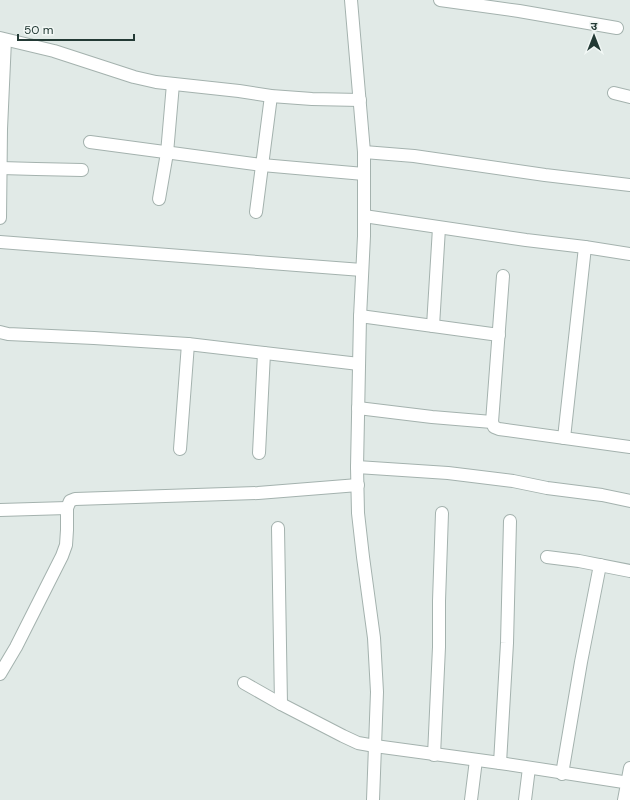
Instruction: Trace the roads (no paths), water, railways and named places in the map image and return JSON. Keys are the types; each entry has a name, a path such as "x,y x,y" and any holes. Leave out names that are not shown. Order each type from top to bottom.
{"street":[{"path":"352,0 364,152 364,216 360,316 357,468 358,513 374,638 377,692 372,800"},
{"path":"440,0 526,12 617,28"},
{"path":"0,218 3,39 54,51 134,77 156,82 271,96 360,100"},
{"path":"159,200 167,153 173,84"},
{"path":"614,93 630,97"},
{"path":"256,212 271,96"},
{"path":"90,142 262,165 364,174"},
{"path":"364,152 414,156 630,186"},
{"path":"1,168 82,170"},
{"path":"364,216 439,228 630,254"},
{"path":"433,326 439,228"},
{"path":"0,242 362,270"},
{"path":"564,438 585,247"},
{"path":"504,276 492,422 494,427 499,430 630,447"},
{"path":"360,316 499,335"},
{"path":"0,332 8,334 188,344 359,364"},
{"path":"180,449 188,344"},
{"path":"259,453 264,354"},
{"path":"358,408 432,417 492,422"},
{"path":"357,468 448,473 506,480 547,488 602,495 630,501"},
{"path":"0,672 16,647 62,556 66,545 67,508 70,501 75,499 258,493 358,485"},
{"path":"0,510 67,508"},
{"path":"434,755 439,647 442,513"},
{"path":"500,763 507,643 510,521"},
{"path":"278,528 280,704"},
{"path":"547,557 579,561 630,571"},
{"path":"562,774 581,662 600,565"},
{"path":"244,683 280,704 358,743 628,783"},
{"path":"471,800 476,760"},
{"path":"525,800 529,768"},
{"path":"624,800 630,768"}]}
